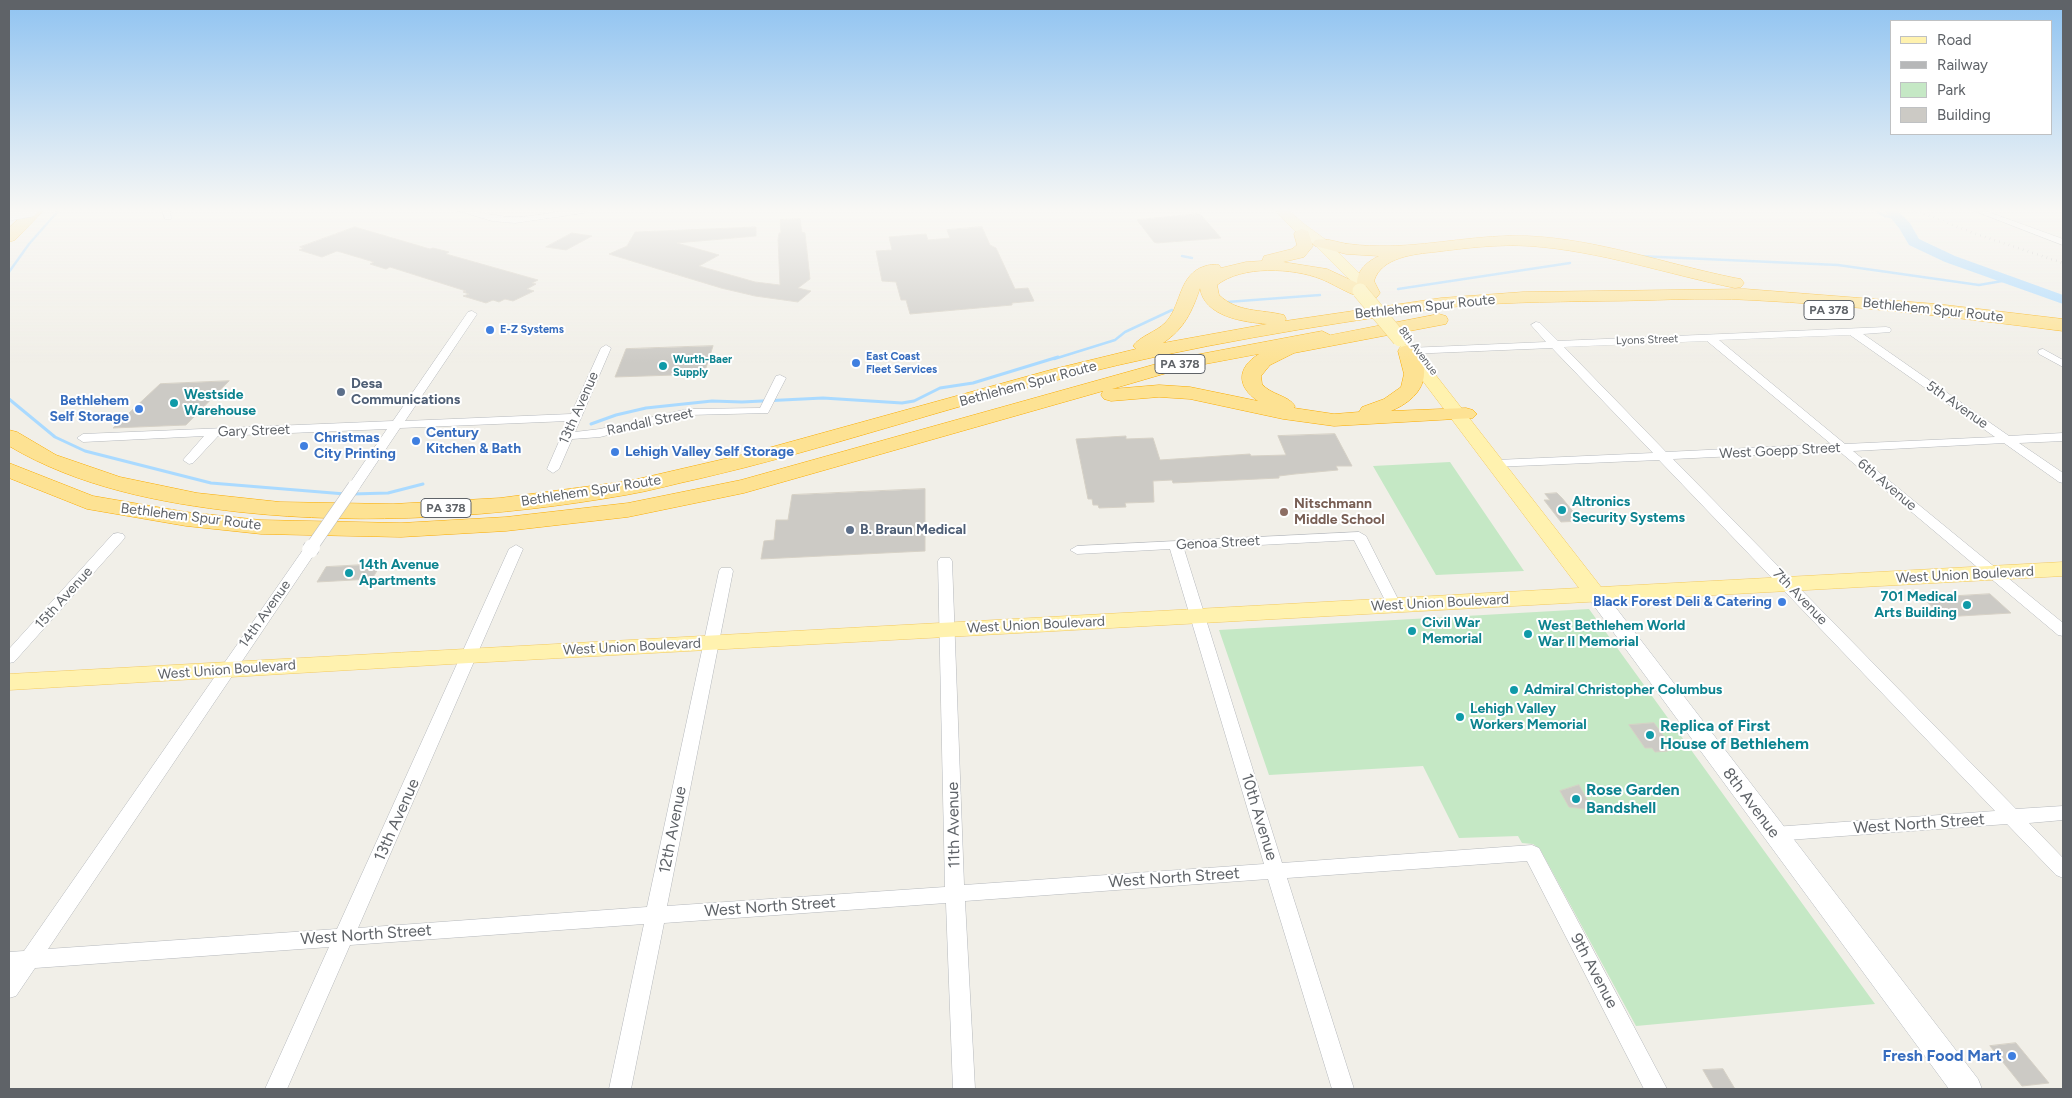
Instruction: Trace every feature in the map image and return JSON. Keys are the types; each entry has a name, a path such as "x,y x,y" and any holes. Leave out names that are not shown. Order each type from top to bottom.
{"highway":[{"path":"1061,373 1139,348 1164,335 1172,329 1180,316 1194,281 1204,272 1255,261"},
{"path":"1382,261 1366,275 1365,292 1322,274 1295,268 1276,267 1248,267 1230,270 1215,276 1207,286 1210,297 1220,306 1238,314 1264,318 1296,319 1404,308"},
{"path":"1523,297 1583,290 1602,282 1604,272 1596,261"},
{"path":"1637,261 1745,285 1908,303 2008,318"},
{"name":"Bethlehem Spur Route","path":"9,437 48,460 114,483 197,500 280,508 393,511 490,505 629,488 745,461 886,424 1061,373 1219,337 1404,308 1523,297 1745,294 1842,300 2063,325"},
{"name":"Bethlehem Spur Route","path":"9,470 87,502 186,519 261,527 400,530 506,524 628,510 744,486 928,436 1181,363 1345,332 1439,320 1524,311 1593,308 1689,306 1802,308 1909,316 2063,336"},
{"path":"1439,320 1289,348 1268,356 1253,369 1252,384 1261,394 1273,402 1306,411 1352,414 1459,412"},
{"path":"1352,414 1385,407 1406,394 1415,376 1409,345"},
{"path":"928,436 1083,400 1134,392 1159,391 1206,395 1265,410 1320,419 1348,420 1459,412"}],"main road":[{"name":"8th Avenue","path":"1333,261 1365,292 1409,345 1967,1089"},
{"name":"West Union Boulevard","path":"9,682 469,655 2063,569"}],"street":[{"name":"14th Avenue","path":"9,989 472,314"},
{"name":"7th Avenue","path":"1536,325 2063,870"},
{"name":"Lyons Street","path":"1409,345 1555,344 1886,330"},
{"name":"5th Avenue","path":"1852,331 2063,479"},
{"name":"6th Avenue","path":"1710,338 2063,631"},
{"name":"13th Avenue","path":"553,469 574,417 606,348"},
{"path":"2043,352 2063,364"},
{"path":"774,391 780,378"},
{"name":"Randall Street","path":"567,436 600,433 688,412 766,407 774,391"},
{"name":"Gary Street","path":"83,438 574,417"},
{"path":"189,460 215,432"},
{"name":"West Goepp Street","path":"1497,464 2063,437"},
{"name":"Genoa Street","path":"1077,550 1359,536 1394,605"},
{"name":"15th Avenue","path":"9,658 118,537"},
{"name":"10th Avenue","path":"1176,545 1343,1089"},
{"name":"13th Avenue","path":"276,1089 516,549"},
{"name":"11th Avenue","path":"945,560 964,1089"},
{"name":"12th Avenue","path":"620,1089 726,571"},
{"name":"West North Street","path":"1774,834 2063,813"},
{"name":"West North Street","path":"9,960 1532,853"},
{"name":"9th Avenue","path":"1532,853 1656,1089"}],"green space":[{"path":"1450,462 1524,571 1436,575 1373,466"},
{"path":"1589,609 1875,1004 1636,1026 1540,849 1533,844 1522,843 1518,836 1459,838 1423,766 1269,775 1219,630"}],"building":[{"path":"371,261 472,261 538,280 532,283 536,284 527,289 534,291 513,301 505,299 499,302 493,300 486,303 463,296 469,294 463,292 466,291 390,267 386,269 370,264 374,262"},
{"path":"633,261 708,261 699,266 755,282 780,285 779,261 808,261 810,279 798,288 811,291 798,302 755,296 721,288"},
{"path":"878,261 1002,261 1015,289 1028,288 1034,301 1012,303 1012,305 910,314 906,300 901,300 896,282 882,281"},
{"name":"Wurth-Baer Supply","path":"713,346 704,374 615,377 626,349"},
{"name":"Westside Warehouse","path":"229,381 186,425 113,428 160,384"},
{"name":"Nitschmann Middle School","path":"1335,434 1352,466 1336,466 1338,470 1279,476 1279,478 1173,483 1172,480 1153,481 1154,502 1125,503 1126,507 1099,508 1098,505 1093,505 1092,499 1088,499 1076,439 1126,436 1126,439 1153,438 1160,460 1250,454 1251,456 1286,455 1278,436"},
{"name":"B. Braun Medical","path":"925,489 925,551 761,559 764,541 774,540 776,520 788,520 792,495"},
{"name":"Altronics Security Systems","path":"1557,493 1581,521 1561,522 1544,500 1550,500 1545,494"},
{"name":"14th Avenue Apartments","path":"381,564 372,579 317,582 326,567"},
{"name":"701 Medical Arts Building","path":"1990,594 2011,613 1943,617 1923,598"},
{"name":"Replica of First House of Bethlehem","path":"1654,723 1671,746 1665,747 1668,751 1655,752 1652,748 1645,748 1629,725"},
{"name":"Rose Garden Bandshell","path":"1579,785 1593,810 1569,807 1560,791"},
{"name":"Fresh Food Mart","path":"2016,1043 2049,1083 2022,1086 1990,1046"},
{"path":"1723,1069 1735,1089 1714,1089 1703,1070"}],"waterway":[{"path":"9,272 17,261"},
{"path":"1754,261 1838,265 1979,285 2008,280"},
{"path":"1956,261 2063,300"},
{"path":"1398,289 1570,263"},
{"path":"1227,302 1320,295"},
{"path":"1054,359 1115,340 1125,332 1172,310"},
{"path":"591,424 616,415 646,408 712,401 742,402 823,398 902,403 914,401 940,388 973,383 1058,357"},
{"path":"9,399 55,437 85,451 211,483 345,494"},
{"path":"352,494 388,493 423,484"}],"railway":[{"path":"2058,261 2063,263"}],"place":[{"name":"E-Z Systems","path":"490,330"},
{"name":"East Coast Fleet Services","path":"856,363"},
{"name":"Wurth-Baer Supply","path":"663,366"},
{"name":"Desa Communications","path":"341,392"},
{"name":"Westside Warehouse","path":"174,403"},
{"name":"Bethlehem Self Storage","path":"139,409"},
{"name":"Century Kitchen & Bath","path":"416,441"},
{"name":"Christmas City Printing","path":"304,446"},
{"name":"Lehigh Valley Self Storage","path":"615,452"},
{"name":"Altronics Security Systems","path":"1562,510"},
{"name":"Nitschmann Middle School","path":"1284,512"},
{"name":"B. Braun Medical","path":"850,530"},
{"name":"14th Avenue Apartments","path":"349,573"},
{"name":"Black Forest Deli & Catering","path":"1782,602"},
{"name":"701 Medical Arts Building","path":"1967,605"},
{"name":"Civil War Memorial","path":"1412,631"},
{"name":"West Bethlehem World War II Memorial","path":"1528,634"},
{"name":"Admiral Christopher Columbus","path":"1514,690"},
{"name":"Lehigh Valley Workers Memorial","path":"1460,717"},
{"name":"Replica of First House of Bethlehem","path":"1650,735"},
{"name":"Rose Garden Bandshell","path":"1576,799"},
{"name":"Fresh Food Mart","path":"2012,1056"}]}
